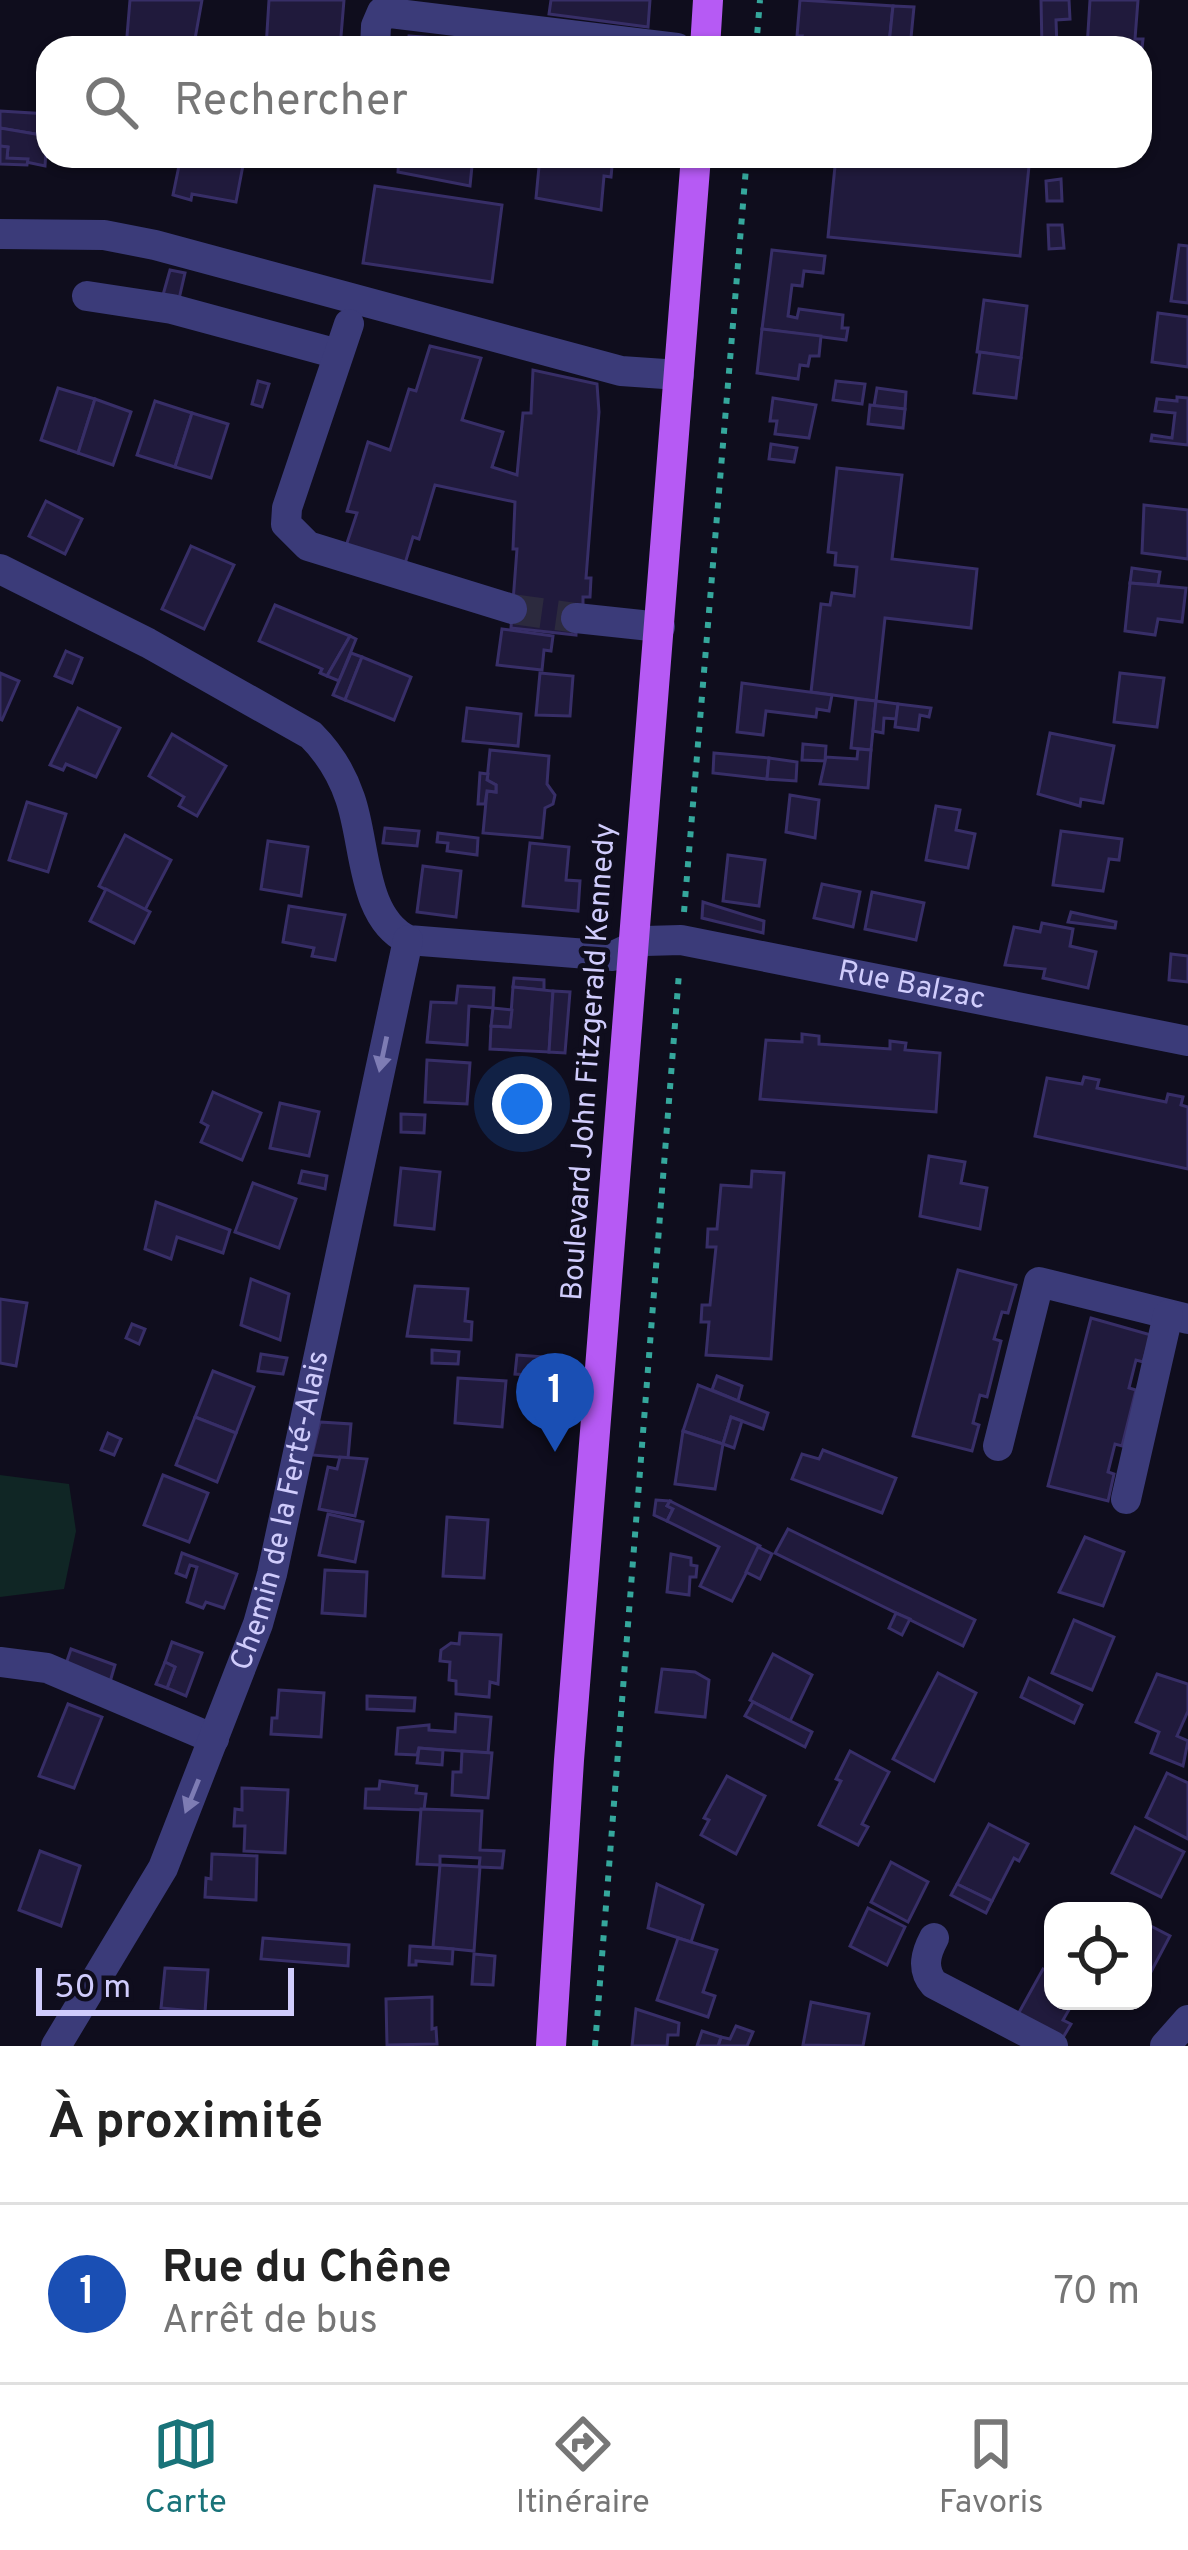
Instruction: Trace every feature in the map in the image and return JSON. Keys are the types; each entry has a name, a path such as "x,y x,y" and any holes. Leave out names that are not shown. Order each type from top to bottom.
{"main road":[{"path":"705,36 709,0"},
{"name":"Boulevard John Fitzgerald Kennedy","path":"550,2046 695,168"}],"street":[{"path":"376,36 382,12 579,36"},
{"path":"0,234 104,235 155,245 621,371 679,376"},
{"path":"87,296 172,309 338,354"},
{"path":"350,324 286,508 286,524 308,546 512,610"},
{"path":"0,569 311,735 326,750 350,796 384,922 408,940"},
{"path":"577,618 660,627"},
{"name":"Rue Balzac","path":"408,940 613,956 645,941 681,940 1188,1041"},
{"name":"Chemin de la Ferté-Alais","path":"56,2046 163,1868 272,1574 408,940"},
{"path":"998,1446 1039,1282 1178,1317 1126,1499"},
{"path":"0,1662 47,1668 214,1739"},
{"path":"934,1938 926,1965 934,1984 1053,2046"},
{"path":"1165,2046 1188,2020"}],"path":[{"path":"757,36 760,0"},
{"path":"595,2046 746,168"}],"green space":[{"path":"0,1475 69,1484 76,1531 64,1589 0,1597"}],"building":[{"path":"130,0 202,0 196,36 127,36"},
{"path":"269,0 344,0 341,36 267,36"},
{"path":"551,0 650,0 648,27 549,14"},
{"path":"800,0 893,6 890,36 797,36"},
{"path":"1041,0 1069,0 1070,19 1056,20 1057,36 1042,36"},
{"path":"1090,0 1138,0 1135,36 1088,36"},
{"path":"893,6 914,7 911,36 890,36"},
{"path":"0,111 36,113 36,134 0,128"},
{"path":"0,128 36,134 36,164 7,158 8,147 0,146"},
{"path":"0,146 8,147 7,158 28,159 27,165 0,164"},
{"path":"179,168 242,168 236,202 173,195"},
{"path":"398,168 472,168 470,186 398,172"},
{"path":"539,168 612,168 611,177 604,176 601,210 536,198"},
{"path":"835,168 1029,168 1020,256 828,237"},
{"path":"1061,179 1062,201 1047,201 1046,181"},
{"path":"375,186 502,205 492,282 363,263"},
{"path":"1048,225 1062,225 1064,248 1049,249"},
{"path":"1179,245 1188,246 1188,303 1171,301"},
{"path":"772,250 825,256 823,273 804,271 802,286 792,285 788,316 797,318 799,309 843,315 846,340 762,329"},
{"path":"170,270 185,273 179,299 163,295"},
{"path":"984,300 1027,306 1021,358 977,352"},
{"path":"1158,313 1188,317 1188,367 1152,362"},
{"path":"762,329 821,336 819,356 810,356 808,366 800,365 798,379 757,373"},
{"path":"430,346 481,358 462,420 503,432 492,467 517,475 523,413 531,413 533,370 597,384 586,578 591,578 590,597 583,597 583,605 577,605 576,635 511,628 515,502 435,485 419,539 413,537 404,567 345,549 357,513 347,511 368,442 390,450 409,389 416,391"},
{"path":"980,352 1021,358 1016,398 974,393"},
{"path":"258,381 269,384 262,407 252,404"},
{"path":"836,381 865,384 862,404 833,400"},
{"path":"58,388 95,399 78,453 41,440"},
{"path":"877,388 906,392 905,409 874,406"},
{"path":"1177,397 1188,398 1188,445 1151,441 1152,435 1172,438 1175,413 1155,411 1157,399 1177,401"},
{"path":"773,398 816,405 809,438 775,434 777,421 770,421"},
{"path":"95,399 131,412 113,465 78,453"},
{"path":"155,401 192,413 175,467 137,455"},
{"path":"870,405 905,409 903,428 868,424"},
{"path":"192,413 228,424 211,478 175,467"},
{"path":"771,444 797,448 794,462 769,459"},
{"path":"837,468 902,475 892,559 977,569 971,628 885,618 876,701 811,692 821,604 830,605 832,593 854,596 857,567 835,565 836,553 828,552"},
{"path":"46,501 82,519 65,554 29,536"},
{"path":"1144,505 1188,510 1188,559 1142,553"},
{"path":"191,546 234,565 204,629 162,609"},
{"path":"1132,568 1160,572 1158,585 1130,583"},
{"path":"1130,583 1186,588 1182,622 1158,619 1155,635 1125,631"},
{"path":"275,605 350,636 327,676 320,673 322,669 259,641"},
{"path":"502,629 553,636 551,651 544,650 542,670 497,665"},
{"path":"350,636 356,639 339,681 327,676"},
{"path":"66,651 82,658 72,683 55,676"},
{"path":"351,653 362,657 345,700 333,695"},
{"path":"362,657 411,677 394,720 345,700"},
{"path":"0,673 19,681 2,720 0,719"},
{"path":"540,673 573,676 570,716 536,715"},
{"path":"1120,673 1164,678 1157,727 1114,722"},
{"path":"742,683 832,695 829,711 817,709 816,717 766,711 763,735 737,732"},
{"path":"856,699 876,701 871,750 851,748"},
{"path":"876,701 898,704 896,719 884,718 883,733 873,731"},
{"path":"898,704 931,708 929,717 920,715 918,730 895,727"},
{"path":"78,708 120,728 96,777 66,764 63,770 50,765"},
{"path":"467,708 521,714 518,746 463,741"},
{"path":"1050,733 1114,746 1103,803 1081,799 1080,806 1038,794"},
{"path":"172,734 226,766 197,816 179,806 184,797 149,776"},
{"path":"803,744 826,746 825,761 802,760"},
{"path":"858,749 871,750 868,788 820,784 826,757 857,759"},
{"path":"490,750 549,756 547,784 555,795 553,804 545,808 542,838 483,833 487,791 496,792 496,785 487,780"},
{"path":"714,753 769,758 767,779 713,773"},
{"path":"769,758 797,762 796,781 767,779"},
{"path":"480,773 488,774 487,780 496,785 496,792 487,791 485,804 478,804"},
{"path":"790,795 819,800 815,838 786,832"},
{"path":"27,802 66,814 48,872 9,860"},
{"path":"936,806 960,810 956,830 975,834 968,868 926,860"},
{"path":"385,828 419,831 417,846 383,843"},
{"path":"1061,831 1122,839 1119,860 1109,859 1103,891 1053,885"},
{"path":"438,833 478,838 477,855 447,851 448,843 437,842"},
{"path":"125,835 171,860 145,910 99,886"},
{"path":"268,841 308,847 301,896 261,889"},
{"path":"530,843 569,847 566,880 580,881 578,911 523,906"},
{"path":"728,855 765,860 759,906 723,901"},
{"path":"423,866 461,871 456,917 417,912"},
{"path":"822,884 860,892 853,927 814,918"},
{"path":"106,889 150,912 134,943 90,921"},
{"path":"872,892 924,903 916,940 865,929"},
{"path":"703,902 764,921 763,933 702,918"},
{"path":"289,906 345,915 335,960 312,956 314,948 283,942"},
{"path":"1071,912 1116,922 1115,928 1068,922"},
{"path":"1042,923 1073,929 1070,946 1096,952 1088,988 1043,978 1045,969 1005,965 1014,927 1040,932"},
{"path":"1171,954 1188,956 1188,982 1169,980"},
{"path":"514,978 544,980 544,990 513,987"},
{"path":"458,986 494,988 493,1008 469,1006 467,1045 427,1042 431,1002 456,1003"},
{"path":"513,987 553,991 549,1052 490,1049 491,1026 510,1027"},
{"path":"553,991 570,992 565,1053 549,1052"},
{"path":"493,1008 512,1010 510,1027 491,1026"},
{"path":"802,1034 819,1036 819,1044 890,1049 890,1041 906,1043 905,1050 940,1053 936,1112 760,1099 766,1040 802,1042"},
{"path":"427,1060 470,1063 467,1104 425,1102"},
{"path":"1084,1077 1099,1080 1097,1088 1166,1102 1168,1094 1183,1097 1181,1105 1188,1107 1188,1169 1035,1136 1047,1078 1082,1084"},
{"path":"213,1092 261,1113 242,1160 201,1142 208,1126 201,1122"},
{"path":"280,1103 319,1112 309,1156 270,1148"},
{"path":"401,1114 425,1115 424,1133 401,1132"},
{"path":"929,1156 965,1162 961,1183 987,1188 980,1229 920,1216"},
{"path":"401,1168 440,1172 434,1229 395,1225"},
{"path":"302,1171 327,1176 325,1189 299,1183"},
{"path":"752,1171 784,1173 771,1359 706,1355 709,1322 701,1322 702,1305 710,1305 716,1247 707,1247 708,1229 717,1229 721,1185 751,1187"},
{"path":"253,1183 296,1199 279,1248 235,1232"},
{"path":"156,1202 230,1230 223,1253 177,1237 171,1259 145,1249"},
{"path":"958,1270 1016,1285 994,1339 1001,1341 987,1397 980,1395 972,1451 913,1436"},
{"path":"251,1279 289,1294 280,1340 241,1325"},
{"path":"415,1286 468,1289 465,1321 472,1322 471,1340 407,1336"},
{"path":"0,1299 27,1303 16,1366 0,1363"},
{"path":"1091,1318 1151,1335 1143,1362 1136,1360 1129,1388 1136,1390 1122,1446 1115,1444 1108,1501 1048,1486"},
{"path":"132,1324 145,1329 139,1344 126,1338"},
{"path":"432,1350 459,1352 458,1364 432,1363"},
{"path":"261,1354 287,1358 283,1374 258,1371"},
{"path":"517,1355 543,1357 541,1376 515,1374"},
{"path":"213,1371 254,1387 236,1433 195,1417"},
{"path":"717,1376 742,1386 738,1401 712,1390"},
{"path":"458,1378 506,1381 502,1427 455,1423"},
{"path":"698,1385 768,1413 763,1429 731,1417 723,1444 683,1431"},
{"path":"195,1417 236,1433 217,1482 176,1465"},
{"path":"731,1417 742,1421 734,1448 723,1444"},
{"path":"320,1422 351,1424 348,1458 312,1455"},
{"path":"683,1431 723,1444 715,1489 675,1484"},
{"path":"108,1433 121,1439 114,1455 101,1450"},
{"path":"823,1450 896,1478 882,1513 792,1479 802,1454 819,1459"},
{"path":"340,1457 367,1459 355,1516 319,1509 328,1467 337,1469"},
{"path":"163,1475 208,1493 189,1542 144,1525"},
{"path":"656,1500 670,1501 667,1506 673,1509 667,1521 654,1515"},
{"path":"670,1501 760,1546 732,1601 700,1586 719,1547 667,1521 673,1509 667,1506"},
{"path":"328,1514 363,1522 355,1562 319,1555"},
{"path":"447,1517 488,1520 484,1578 443,1576"},
{"path":"788,1529 975,1620 963,1646 775,1553"},
{"path":"1085,1537 1124,1552 1103,1606 1059,1592"},
{"path":"758,1547 772,1554 760,1579 746,1572"},
{"path":"182,1553 237,1574 224,1608 187,1602 197,1567 190,1565 186,1577 176,1573"},
{"path":"671,1554 691,1558 691,1565 697,1566 696,1577 690,1577 689,1595 667,1592"},
{"path":"325,1570 367,1572 365,1616 322,1613"},
{"path":"896,1613 910,1619 902,1635 889,1628"},
{"path":"1074,1620 1114,1637 1092,1690 1052,1673"},
{"path":"460,1633 501,1635 498,1684 490,1682 489,1697 456,1694 456,1681 449,1680 450,1662 440,1661 441,1650 459,1644"},
{"path":"172,1642 202,1653 186,1696 167,1688 175,1667 165,1662"},
{"path":"71,1649 115,1665 110,1682 66,1664"},
{"path":"773,1654 812,1675 790,1721 750,1700"},
{"path":"165,1662 175,1667 167,1688 156,1684"},
{"path":"662,1669 695,1672 709,1680 705,1717 656,1712"},
{"path":"938,1673 976,1693 934,1781 893,1759"},
{"path":"1157,1674 1188,1684 1188,1711 1177,1736 1188,1741 1183,1766 1151,1753 1159,1732 1136,1722"},
{"path":"1029,1678 1082,1705 1074,1723 1021,1697"},
{"path":"279,1690 324,1693 321,1737 271,1734"},
{"path":"367,1696 415,1698 414,1711 367,1709"},
{"path":"753,1702 812,1732 805,1747 745,1716"},
{"path":"68,1704 102,1717 74,1788 39,1776"},
{"path":"456,1714 491,1717 488,1753 419,1748 417,1755 396,1754 398,1728 429,1725 429,1730 455,1732"},
{"path":"419,1748 443,1750 442,1765 417,1763"},
{"path":"462,1751 492,1753 488,1798 452,1795 453,1772 461,1772"},
{"path":"850,1751 889,1772 862,1824 868,1827 858,1845 819,1825"},
{"path":"1167,1773 1188,1783 1188,1839 1146,1817"},
{"path":"727,1776 765,1796 736,1854 701,1835 709,1820 704,1818"},
{"path":"380,1781 417,1786 416,1793 426,1794 424,1810 365,1808 366,1789 379,1789"},
{"path":"242,1788 288,1790 285,1853 244,1851 245,1826 234,1826 235,1809 242,1810"},
{"path":"421,1809 482,1811 480,1850 504,1851 502,1868 479,1867 480,1858 440,1856 440,1865 417,1864"},
{"path":"989,1824 1028,1844 1019,1861 1014,1858 992,1901 957,1884"},
{"path":"1135,1827 1184,1852 1161,1897 1112,1873"},
{"path":"40,1851 80,1866 61,1926 19,1910"},
{"path":"212,1854 257,1856 256,1900 205,1897"},
{"path":"891,1862 928,1882 908,1922 871,1902"},
{"path":"440,1865 480,1867 474,1951 433,1947"},
{"path":"657,1884 703,1905 691,1942 648,1928"},
{"path":"957,1884 992,1901 986,1913 951,1895"},
{"path":"868,1908 905,1927 887,1965 850,1946"},
{"path":"1152,1927 1170,1936 1152,1970"},
{"path":"263,1938 349,1945 348,1966 261,1959"},
{"path":"678,1938 717,1950 703,1992 715,1996 708,2017 657,2000"},
{"path":"410,1946 453,1949 452,1964 416,1961 409,1965"},
{"path":"474,1954 495,1956 493,1985 472,1984"},
{"path":"165,1968 208,1970 205,2012 161,2008"},
{"path":"1043,1969 1044,2010 1069,2010 1063,2020 1071,2024 1061,2041 1017,2016"},
{"path":"432,1997 437,2044 387,2045 386,1999"},
{"path":"811,2002 869,2014 863,2046 803,2045"},
{"path":"636,2009 679,2023 678,2035 668,2035 667,2046 632,2046"},
{"path":"736,2026 753,2032 747,2046 718,2046 721,2037 730,2039"},
{"path":"702,2031 721,2037 718,2046 697,2046"}],"tunnel":[{"path":"512,609 576,618"}],"place":[{"name":"Rue du Chêne","path":"555,1452"}]}
